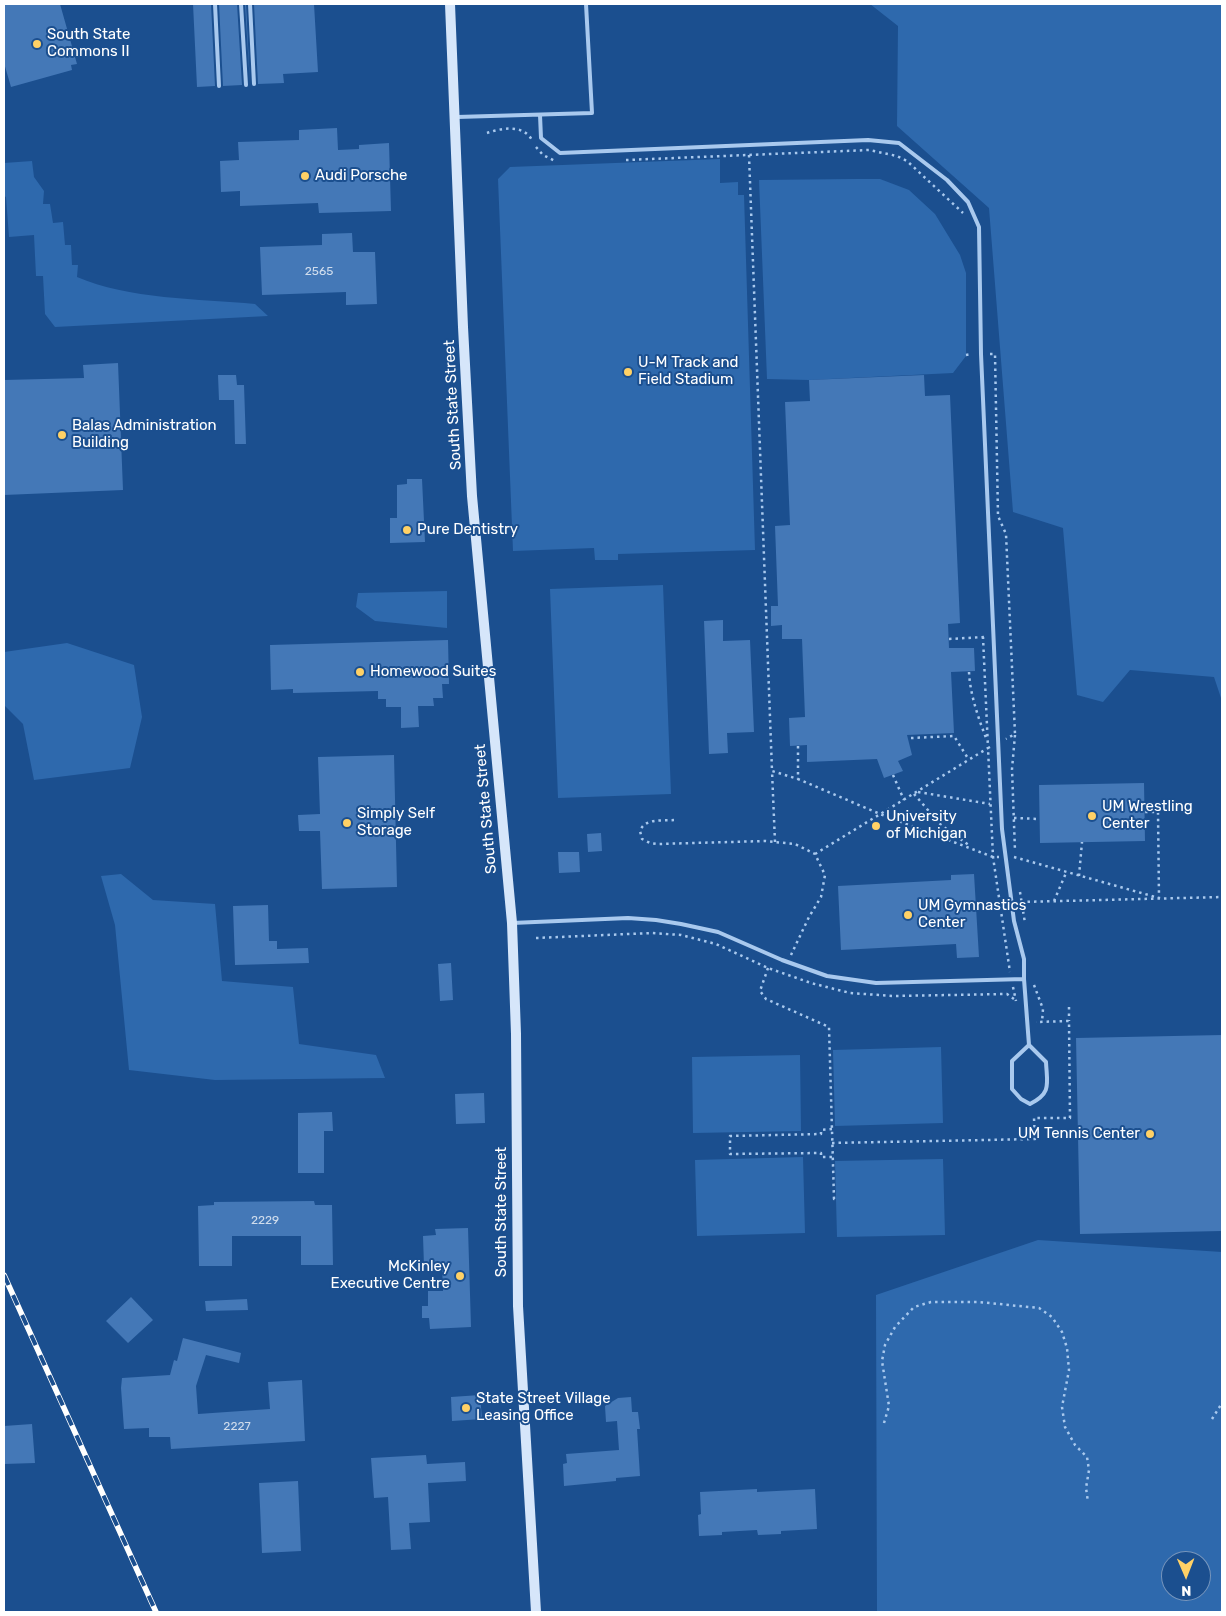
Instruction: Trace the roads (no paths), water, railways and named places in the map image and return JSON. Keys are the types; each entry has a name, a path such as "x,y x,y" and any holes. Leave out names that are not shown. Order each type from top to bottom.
{"main road":[{"name":"South State Street","path":"450,4 472,496 512,923 516,1024 518,1306 536,1612"}],"lane":[{"path":"215,4 219,86"},
{"path":"241,4 246,85"},
{"path":"250,4 254,84"},
{"path":"454,118 592,113 586,4"},
{"path":"540,115 541,138 560,153 868,140 899,144 947,180 968,202 979,227 981,354 993,637 1006,857 1014,921 1024,960 1029,1045 1046,1062 1047,1087 1041,1098 1030,1104 1012,1089 1012,1061 1029,1045"},
{"path":"512,923 628,918 656,920 718,932 788,962 827,976 876,983 1024,980"}],"railway":[{"path":"4,1275 156,1612"}],"place":[{"name":"South State Commons II","path":"37,44"},
{"name":"Audi Porsche","path":"305,176"},
{"name":"U-M Track and Field Stadium","path":"628,372"},
{"name":"Balas Administration Building","path":"62,435"},
{"name":"Pure Dentistry","path":"407,530"},
{"name":"Homewood Suites","path":"360,672"},
{"name":"UM Wrestling Center","path":"1092,816"},
{"name":"Simply Self Storage","path":"347,823"},
{"name":"University of Michigan","path":"876,826"},
{"name":"UM Gymnastics Center","path":"908,915"},
{"name":"UM Tennis Center","path":"1150,1134"},
{"name":"McKinley Executive Centre","path":"460,1276"},
{"name":"State Street Village Leasing Office","path":"466,1408"}]}
